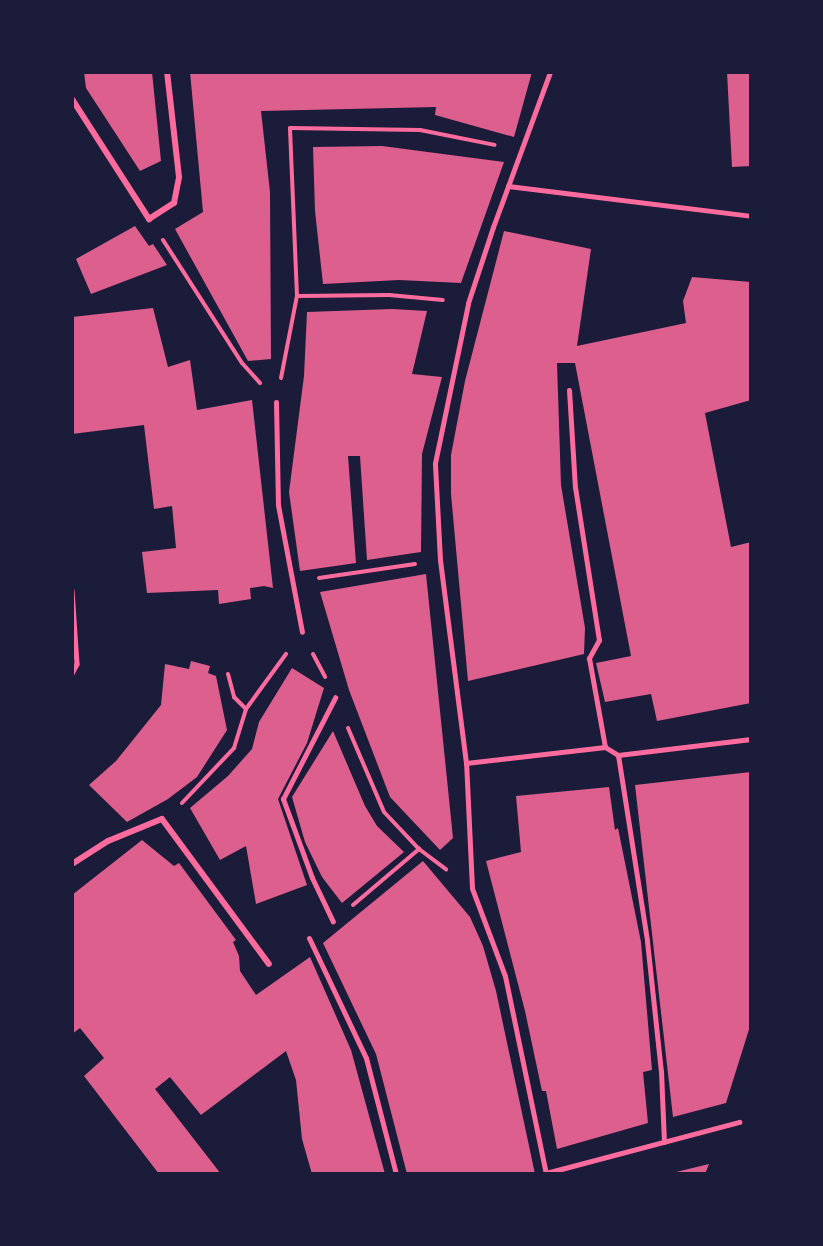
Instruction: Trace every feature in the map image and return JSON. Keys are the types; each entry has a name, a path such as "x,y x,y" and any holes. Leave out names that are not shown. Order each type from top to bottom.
{"street":[{"path":"72,99 149,219 174,203 179,177 167,72"},
{"path":"550,72 493,227 468,303 435,463 440,560 466,763 472,888 505,976 546,1174 739,1122"},
{"path":"508,186 751,216"},
{"path":"569,390 575,487 599,640 589,658 605,747"},
{"path":"276,402 278,505 302,632"},
{"path":"466,763 605,747 618,755 751,739"},
{"path":"618,755 647,941 661,1071 664,1142"},
{"path":"72,864 108,841 162,819 269,964"},
{"path":"309,938 366,1058 396,1174"}],"lane":[{"path":"72,590 77,664 72,674"},
{"path":"333,922 312,879 283,799 335,698"}],"path":[{"path":"276,402 297,296 290,128 420,130 498,145"},
{"path":"149,219 242,363 276,402"},
{"path":"297,296 389,295 468,303"},
{"path":"310,579 440,560"},
{"path":"162,819 186,800 234,748 246,710 302,632 335,698 384,812 419,849 472,888"},
{"path":"228,674 234,697 246,710"},
{"path":"380,882 419,849"}],"building":[{"path":"84,72 152,72 161,161 140,171 86,88"},
{"path":"190,72 532,72 514,137 435,115 436,107 261,111 270,192 271,359 248,361 175,229 203,212"},
{"path":"727,72 751,72 751,166 732,167"},
{"path":"382,146 504,162 461,283 399,280 323,284 315,211 313,147"},
{"path":"135,226 149,246 153,244 167,265 91,294 76,259"},
{"path":"504,231 591,249 577,346 686,323 683,301 692,277 751,282 751,400 705,413 731,547 751,542 751,703 657,721 651,694 605,702 596,663 631,656 575,363 557,363 561,485 585,628 584,654 468,681 451,494 451,455 465,381"},
{"path":"153,308 168,367 190,360 197,410 252,400 273,588 264,586 250,588 251,599 219,604 218,590 147,593 142,552 176,548 172,506 154,509 144,425 72,434 72,317"},
{"path":"392,309 427,311 412,374 442,377 422,454 421,552 367,560 360,456 348,456 356,563 300,571 289,492 304,376 307,312"},
{"path":"426,574 453,838 440,850 390,797 349,690 320,592"},
{"path":"191,661 210,666 208,673 216,676 227,730 197,777 168,799 127,822 89,785 116,761 161,705 165,664 189,669"},
{"path":"292,668 324,688 307,743 278,799 307,885 256,904 246,846 220,860 190,808 228,776 252,749 259,722"},
{"path":"333,731 365,806 377,826 404,852 342,903 322,877 305,842 292,797"},
{"path":"751,772 751,1023 726,1103 673,1117 635,785"},
{"path":"609,787 615,830 618,828 641,942 652,1070 643,1072 648,1123 557,1149 546,1091 542,1091 525,1011 486,861 521,852 516,796"},
{"path":"142,840 174,866 179,863 236,940 233,942 239,956 240,971 256,995 310,957 351,1050 385,1174 312,1174 302,1139 296,1080 286,1051 201,1115 170,1077 155,1089 221,1174 159,1174 84,1076 104,1058 80,1028 72,1034 72,895"},
{"path":"423,861 470,917 483,946 496,991 535,1174 407,1174 376,1054 323,943"},
{"path":"709,1164 705,1174 672,1174 672,1173"}]}
